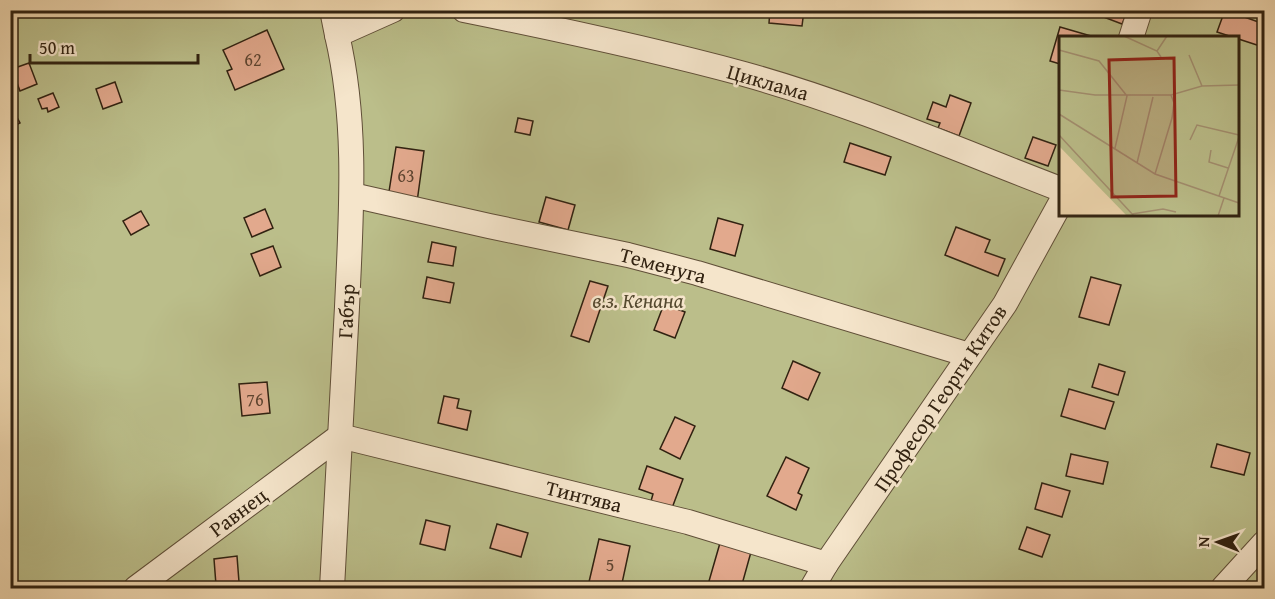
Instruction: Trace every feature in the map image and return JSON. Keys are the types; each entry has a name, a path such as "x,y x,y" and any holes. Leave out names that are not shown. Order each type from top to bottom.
{"street":[{"path":"332,10 337,35 393,10"},
{"name":"Циклама","path":"464,10 553,28 744,74 835,103 1059,189"},
{"path":"1132,36 1140,10"},
{"name":"Габър","path":"332,588 352,195 349,118 343,62 337,35"},
{"name":"Теменуга","path":"352,195 628,255 696,273 969,355"},
{"name":"Професор Георги Китов","path":"812,588 826,564 1005,304 1059,206"},
{"name":"Тинтява","path":"340,436 688,522 826,564"},
{"name":"Равнец","path":"136,588 340,436"},
{"path":"1223,588 1264,543"}],"green space":[{"name":"в.з. Кенана","path":"11,11 1264,11 1264,588 11,588"}],"building":[{"path":"770,10 804,10 802,26 769,23"},
{"path":"1093,10 1128,10 1122,24 1093,13"},
{"path":"1225,10 1264,24 1260,46 1239,39 1239,36 1217,32"},
{"path":"1060,27 1091,36 1059,36 1059,64 1050,61"},
{"path":"267,30 284,69 235,90 227,71 232,69 223,50"},
{"path":"29,63 37,84 20,91 12,69"},
{"path":"115,82 122,102 103,109 96,89"},
{"path":"53,93 59,107 48,112 47,108 42,109 38,99"},
{"path":"950,95 971,103 959,136 938,128 940,123 927,119 933,102 946,107"},
{"path":"10,107 20,123 10,128"},
{"path":"518,118 533,121 530,135 515,132"},
{"path":"1033,137 1056,145 1048,166 1025,158"},
{"path":"850,143 891,157 885,175 844,162"},
{"path":"396,147 424,151 417,202 388,198"},
{"path":"546,197 575,205 568,230 539,222"},
{"path":"265,209 273,228 252,237 244,218"},
{"path":"141,211 149,225 131,235 123,221"},
{"path":"718,218 743,225 735,256 710,249"},
{"path":"956,227 990,240 985,252 1005,259 998,276 945,255"},
{"path":"432,242 456,247 453,266 428,262"},
{"path":"273,246 281,267 260,276 251,254"},
{"path":"427,277 454,283 450,303 423,298"},
{"path":"1091,277 1121,285 1109,325 1079,317"},
{"path":"590,281 608,286 589,342 571,336"},
{"path":"664,304 685,312 675,338 654,330"},
{"path":"793,361 820,373 808,400 782,388"},
{"path":"1099,364 1125,372 1118,395 1092,387"},
{"path":"267,382 270,413 242,416 239,384"},
{"path":"1069,389 1114,402 1105,429 1061,416"},
{"path":"444,396 459,399 457,408 471,411 467,430 438,423"},
{"path":"675,417 695,426 680,459 660,449"},
{"path":"1217,444 1250,453 1244,475 1211,467"},
{"path":"1071,454 1108,462 1103,484 1066,476"},
{"path":"786,457 809,468 798,493 802,495 796,510 767,496"},
{"path":"647,466 683,479 672,508 651,501 653,494 639,489"},
{"path":"1042,483 1070,491 1062,517 1035,509"},
{"path":"426,520 450,526 445,550 420,544"},
{"path":"497,524 528,533 521,557 490,548"},
{"path":"1027,527 1050,535 1042,557 1019,549"},
{"path":"599,539 630,546 621,588 589,582"},
{"path":"720,543 751,552 741,588 707,588"},
{"path":"237,556 239,582 216,585 214,559"}]}
